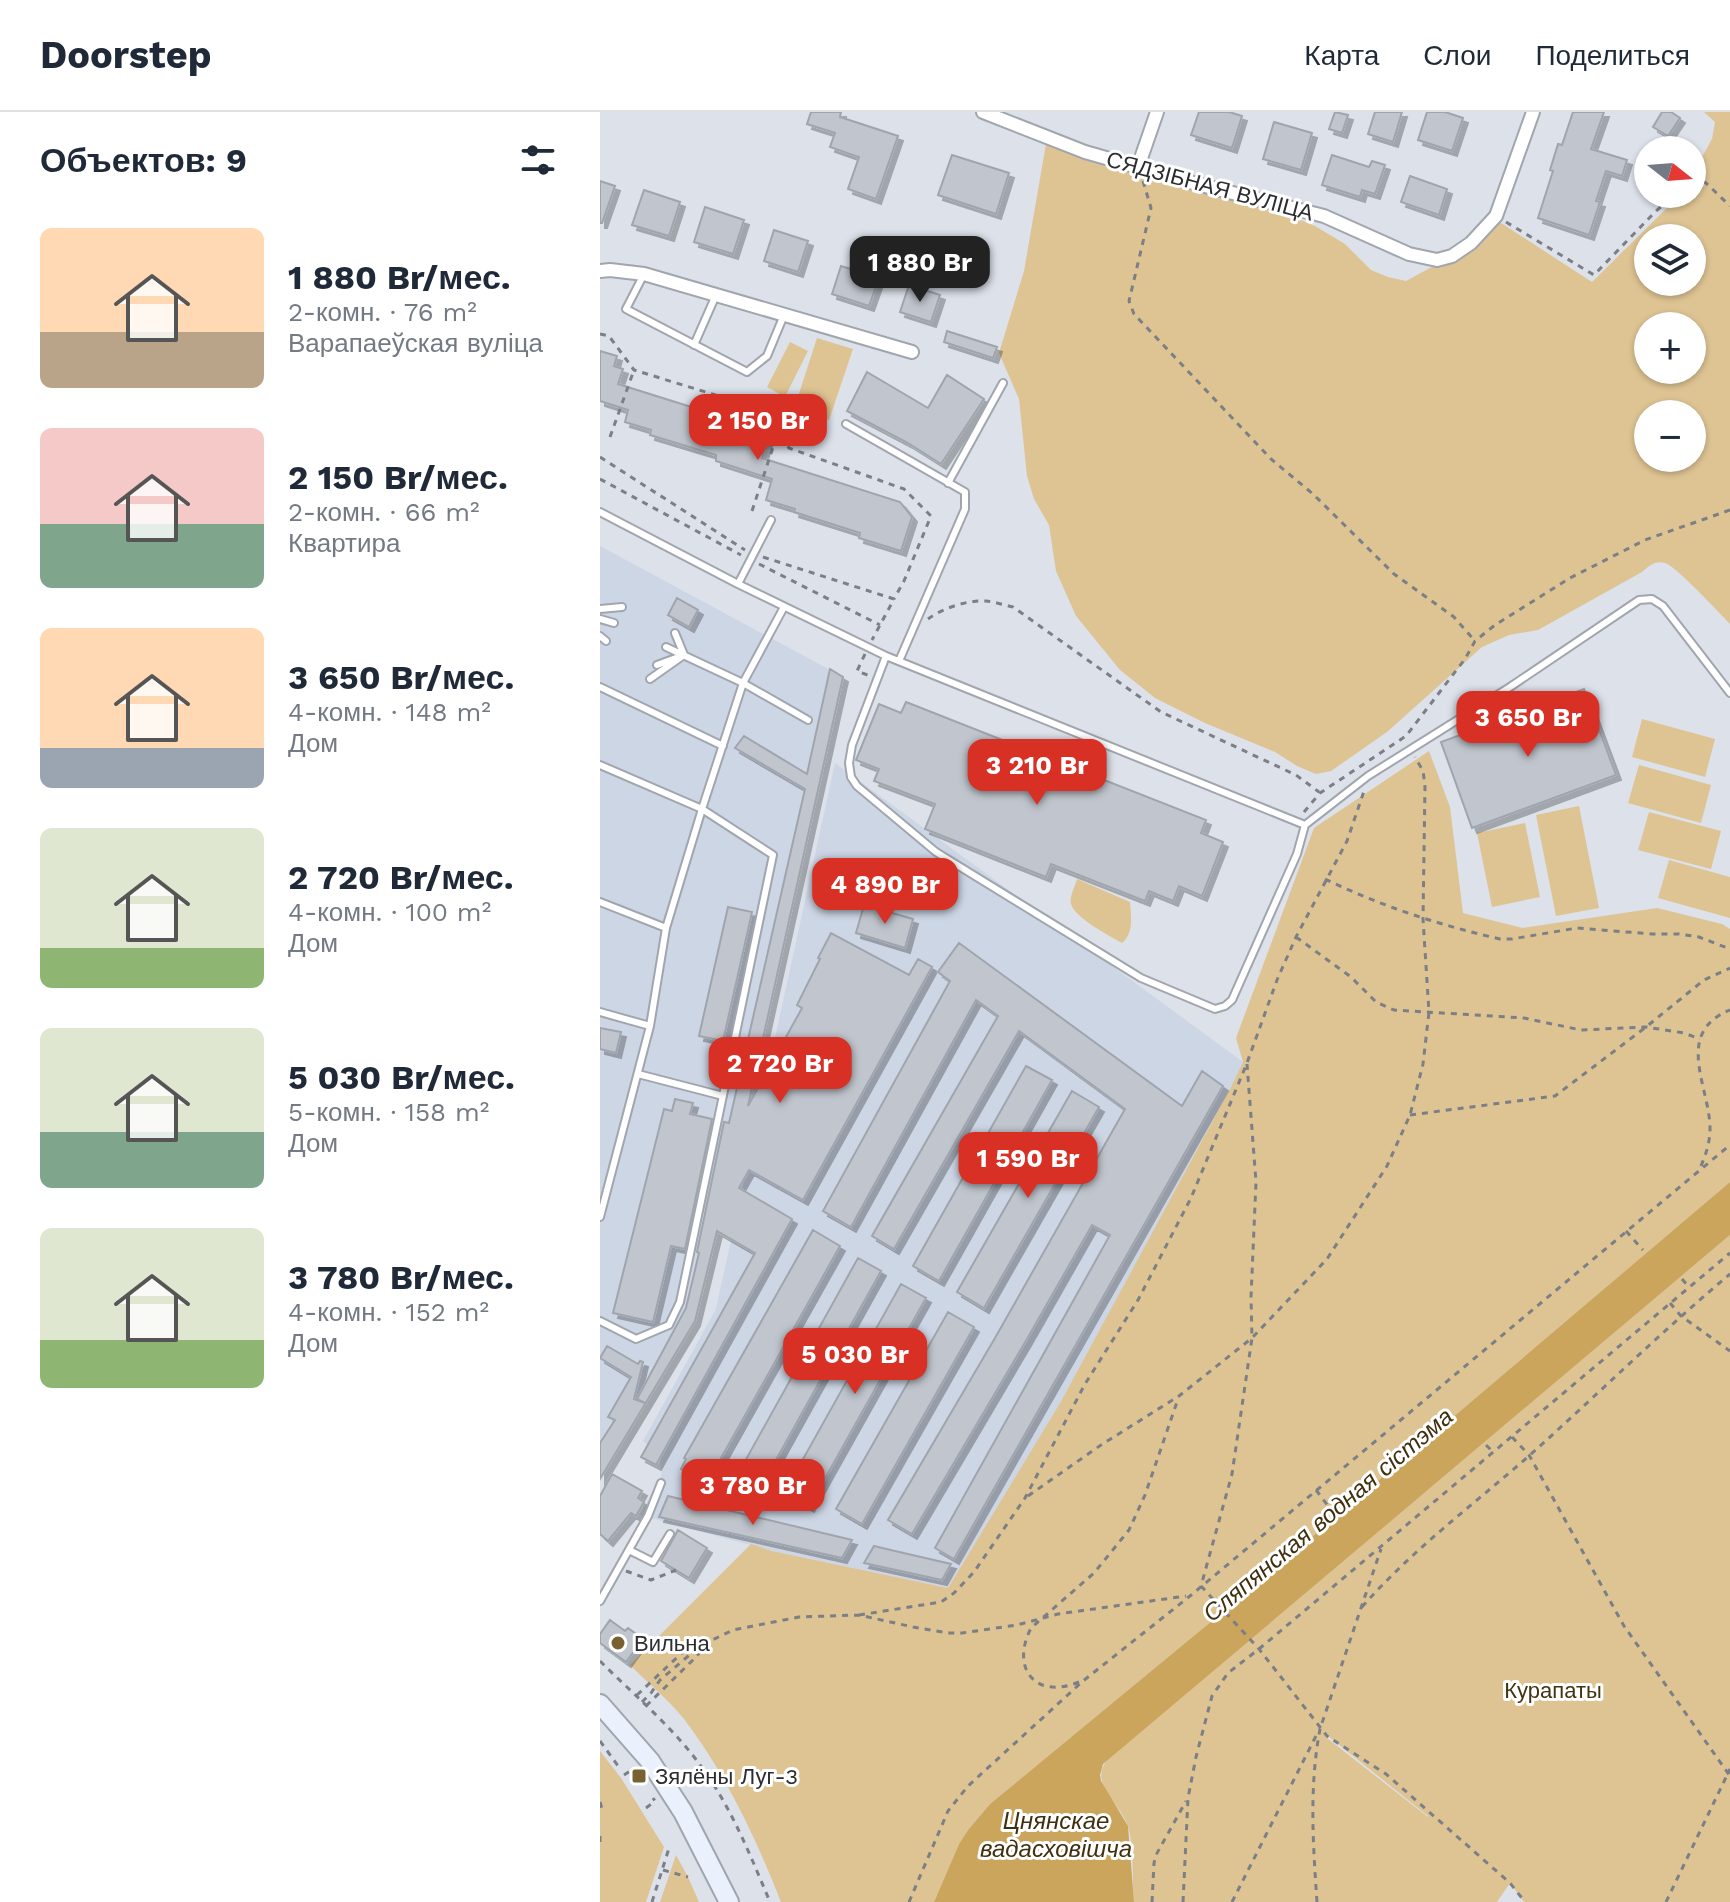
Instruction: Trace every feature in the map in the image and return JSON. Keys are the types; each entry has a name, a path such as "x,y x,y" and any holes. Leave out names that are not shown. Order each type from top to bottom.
{"main road":[{"path":"600,1704 650,1761 683,1812 729,1902"}],"street":[{"name":"СЯДЗІБНАЯ ВУЛІЦА","path":"983,112 1085,152 1324,216 1409,254 1437,260 1452,256 1471,243 1496,216"},
{"path":"1138,167 1157,112"},
{"path":"1496,216 1533,112"},
{"path":"600,271 644,274 912,352"}],"lane":[{"path":"644,274 626,309 747,372 767,356 784,315"},
{"path":"694,345 716,295"},
{"path":"948,483 1003,383"},
{"path":"846,424 965,492 965,509 899,661"},
{"path":"600,512 886,656 1305,825"},
{"path":"738,584 771,520"},
{"path":"886,656 852,745 849,763 851,777 857,786 936,852 1141,978 1215,1009 1232,1000 1297,854 1305,825 1368,776 1510,687 1639,600 1652,599 1663,606 1730,693"},
{"path":"600,609 622,607"},
{"path":"600,1217 650,1026 666,928 743,683 784,607"},
{"path":"600,619 614,623"},
{"path":"675,633 684,655"},
{"path":"666,647 743,683 808,720"},
{"path":"657,665 684,655"},
{"path":"650,679 684,655"},
{"path":"600,687 723,746"},
{"path":"600,765 702,809 773,855 680,1302 669,1325 636,1339 600,1321"},
{"path":"600,902 666,928"},
{"path":"600,1012 650,1026"},
{"path":"638,1074 723,1096"},
{"path":"600,1601 648,1516 661,1483"},
{"path":"629,1550 653,1562 670,1534"}],"path":[{"path":"1138,167 1151,208 1129,301 1134,314 1271,459 1313,494 1394,574 1454,617 1475,641"},
{"path":"1706,183 1730,206"},
{"path":"1496,216 1594,275 1660,208"},
{"path":"600,334 609,336 634,370 748,405 789,448 904,489 931,516 904,581 857,671 876,679"},
{"path":"610,437 634,370"},
{"path":"752,511 777,435"},
{"path":"600,457 751,557 894,599"},
{"path":"600,479 880,625"},
{"path":"1296,821 1320,793 1406,736 1465,659 1475,641 1495,625 1570,578 1645,540 1730,510"},
{"path":"912,631 935,614 960,604 985,601 1013,607 1161,712 1296,775 1320,793"},
{"path":"1025,1498 1179,1396 1252,1338 1327,1259 1387,1166 1410,1115 1423,1064 1429,1012 1423,919 1425,785 1423,771 1410,749"},
{"path":"635,1696 686,1649 733,1630 799,1617 859,1615 941,1602 974,1572 1025,1498 1085,1384 1138,1300 1191,1198 1247,1063 1277,980 1325,879 1347,841 1368,776"},
{"path":"1325,879 1423,919 1500,939 1577,928 1679,934 1699,937 1730,949"},
{"path":"1296,937 1351,977 1376,1002 1394,1010 1524,1018 1581,1030 1646,1027 1700,1039"},
{"path":"1410,1115 1555,1096 1704,980 1730,968"},
{"path":"1700,1169 1706,1155 1710,1129 1697,1053 1700,1039 1712,1020 1730,1010"},
{"path":"1201,1586 1232,1474 1252,1338 1256,1182 1247,1063"},
{"path":"909,1902 948,1811 968,1786 1083,1681 1190,1596 1730,1145"},
{"path":"1626,1231 1643,1250"},
{"path":"1493,1452 1730,1253"},
{"path":"1362,1607 1389,1576 1730,1274"},
{"path":"1682,1279 1689,1287"},
{"path":"1670,1303 1681,1316 1730,1351"},
{"path":"1083,1681 1062,1688 1040,1684 1028,1674 1022,1650 1031,1628 1094,1573 1129,1530 1145,1495 1179,1396"},
{"path":"1493,1452 1512,1436"},
{"path":"1512,1436 1529,1455 1624,1626 1729,1773 1666,1902"},
{"path":"1183,1902 1188,1798 1196,1757 1212,1696 1228,1673 1512,1436"},
{"path":"1486,1445 1493,1452"},
{"path":"1316,1490 1332,1511"},
{"path":"1232,1902 1320,1729 1382,1545"},
{"path":"619,1568 651,1580 676,1570"},
{"path":"1201,1586 1259,1649 1327,1736 1386,1774 1510,1883 1525,1902"},
{"path":"859,1615 948,1633 983,1631 1058,1614 1190,1596"},
{"path":"642,1702 660,1680 706,1643"},
{"path":"646,1706 697,1656 706,1643"},
{"path":"600,1661 681,1741 704,1769 731,1814 770,1902"},
{"path":"1317,1902 1312,1793 1320,1729"},
{"path":"600,1741 621,1770"},
{"path":"624,1775 635,1768 639,1776"},
{"path":"646,1808 655,1801 647,1789"},
{"path":"1152,1902 1156,1855 1188,1798"},
{"path":"600,1802 602,1809"},
{"path":"652,1902 670,1845"},
{"path":"663,1870 688,1877"}],"shaded area":[{"path":"600,546 843,677 756,1073 695,1321 608,1466 600,1464"},
{"path":"835,763 1243,1062 1060,1403 948,1588 772,1551 640,1515 662,1475 660,1458 643,1441 716,1309"}],"green space":[{"path":"1704,112 1730,112 1730,624 1678,572 1665,563 1655,563 1538,630 1509,635 1482,647 1387,732 1331,771 1316,774 1155,698 1120,670 1076,616 1056,571 1049,525 1034,499 1027,476 1019,399 999,353 1024,271 1047,138 1238,195 1315,226 1345,244 1371,270 1406,281 1452,256 1495,219 1592,282 1634,241 1634,296 1706,296 1706,224 1651,224 1667,208 1706,208 1706,150 1715,122"},
{"path":"817,338 853,349 829,420 794,409"},
{"path":"790,342 808,351 785,397 767,387"},
{"path":"1642,719 1715,739 1705,777 1632,757"},
{"path":"1429,751 1450,807 1463,913 1523,928 1657,908 1722,924 1730,929 1730,1182 1247,1592 990,1804 959,1844 934,1902 781,1902 741,1812 704,1748 677,1710 630,1665 751,1544 948,1588 1060,1403 1231,1087 1243,1062 1236,1038 1314,828"},
{"path":"1639,765 1711,785 1701,823 1628,803"},
{"path":"1579,806 1599,908 1556,916 1536,815"},
{"path":"1649,812 1721,831 1711,869 1638,850"},
{"path":"1525,823 1540,897 1492,907 1477,833"},
{"path":"1669,860 1730,877 1730,918 1658,898"},
{"path":"1077,879 1130,902 1130,930 1122,943 1074,909 1071,898"},
{"name":"Курапаты","path":"1730,1235 1730,1902 1524,1902 1510,1883 1497,1902 1134,1902 1128,1826 1103,1786 1101,1777 1107,1760","holes":["1323,1732 1428,1816 1327,1738"]},
{"path":"600,1751 621,1778 664,1847 646,1902 600,1902"},
{"path":"676,1855 688,1877 699,1902 660,1902"}],"water":[{"name":"Цнянскае вадасховішча","path":"1730,1182 1730,1235 1103,1764 1101,1781 1128,1826 1134,1902 934,1902 959,1844 990,1804 1247,1592"}],"building":[{"path":"811,112 841,112 840,117 898,136 876,199 848,189 859,157 830,147 835,133 807,124"},
{"path":"1199,112 1229,112 1242,116 1232,148 1191,135"},
{"path":"1335,112 1348,115 1342,133 1329,129"},
{"path":"1375,112 1402,112 1393,142 1368,134"},
{"path":"1427,112 1445,112 1463,118 1452,151 1418,140"},
{"path":"1573,112 1604,112 1591,149 1627,160 1622,176 1606,171 1589,235 1538,218 1558,144 1562,145"},
{"path":"1662,112 1671,112 1680,118 1668,136 1653,127"},
{"path":"1274,122 1312,133 1301,170 1263,159"},
{"path":"952,155 1009,173 996,214 938,195"},
{"path":"1332,155 1369,167 1372,161 1385,165 1375,194 1362,190 1360,197 1322,185"},
{"path":"1410,176 1447,189 1439,215 1401,202"},
{"path":"600,181 615,186 602,223 600,223"},
{"path":"644,190 680,202 669,236 632,225"},
{"path":"705,207 744,220 733,254 694,242"},
{"path":"774,230 808,241 798,272 764,261"},
{"path":"841,266 879,278 869,306 832,294"},
{"path":"909,285 940,295 931,322 900,312"},
{"path":"947,331 997,347 993,358 944,342"},
{"path":"600,351 617,356 614,366 623,369 618,384 755,427 768,438 762,458 900,502 912,517 901,551 859,538 860,533 766,500 772,479 716,461 716,455 650,435 651,430 625,422 628,410 600,401"},
{"path":"867,372 928,408 947,375 984,399 941,464 847,411"},
{"path":"677,598 698,610 689,627 668,615"},
{"path":"830,669 843,677 748,1106 802,1008 797,1005 831,933 909,975 918,959 932,967 803,1200 749,1170 739,1188 792,1219 656,1465 641,1457 755,1253 717,1231 695,1321 600,1479 600,1443 615,1420 608,1417 631,1377 600,1358 607,1346 638,1364 643,1362 634,1399 645,1403 637,1399 686,1308 724,1122 729,1123 805,789 735,748 744,736 807,774"},
{"path":"1584,689 1616,775 1472,828 1441,742"},
{"path":"906,702 1206,820 1201,833 1223,842 1202,896 1179,886 1173,901 1149,891 1145,901 1051,864 1046,877 925,829 935,804 874,781 879,769 856,760 879,704 901,713"},
{"path":"864,905 913,919 905,948 856,933"},
{"path":"728,907 752,912 723,1041 699,1036"},
{"path":"959,943 1182,1106 1202,1071 1223,1086 954,1559 935,1548 1110,1235 1092,1225 912,1534 888,1520 1125,1109 1019,1031 894,1249 872,1236 998,1016 976,1000 851,1227 823,1211 950,981 938,972"},
{"path":"600,1028 621,1032 616,1053 600,1049"},
{"path":"1026,1066 1052,1080 939,1281 913,1266"},
{"path":"1072,1091 1099,1107 984,1308 957,1292"},
{"path":"675,1099 693,1103 690,1114 712,1119 685,1249 671,1246 653,1322 613,1313 664,1109 672,1111"},
{"path":"813,1230 840,1246 707,1483 681,1469 684,1458"},
{"path":"858,1258 881,1271 757,1494 734,1481"},
{"path":"901,1284 926,1298 809,1507 784,1493"},
{"path":"948,1312 974,1327 862,1524 836,1509"},
{"path":"612,1474 642,1491 638,1498 644,1502 636,1516 631,1513 608,1541 600,1534 600,1496"},
{"path":"668,1496 852,1540 842,1558 659,1517"},
{"path":"678,1530 707,1548 689,1578 661,1561"},
{"path":"874,1546 951,1564 942,1580 864,1563"},
{"path":"610,1620 643,1639 626,1662 600,1643 600,1634"}],"place":[{"name":"Вильна","path":"618,1643"},
{"name":"Зялёны Луг-3","path":"639,1776"}],"water label":[{"name":"Сляпянская водная сістэма","path":"1328,1515"}]}
